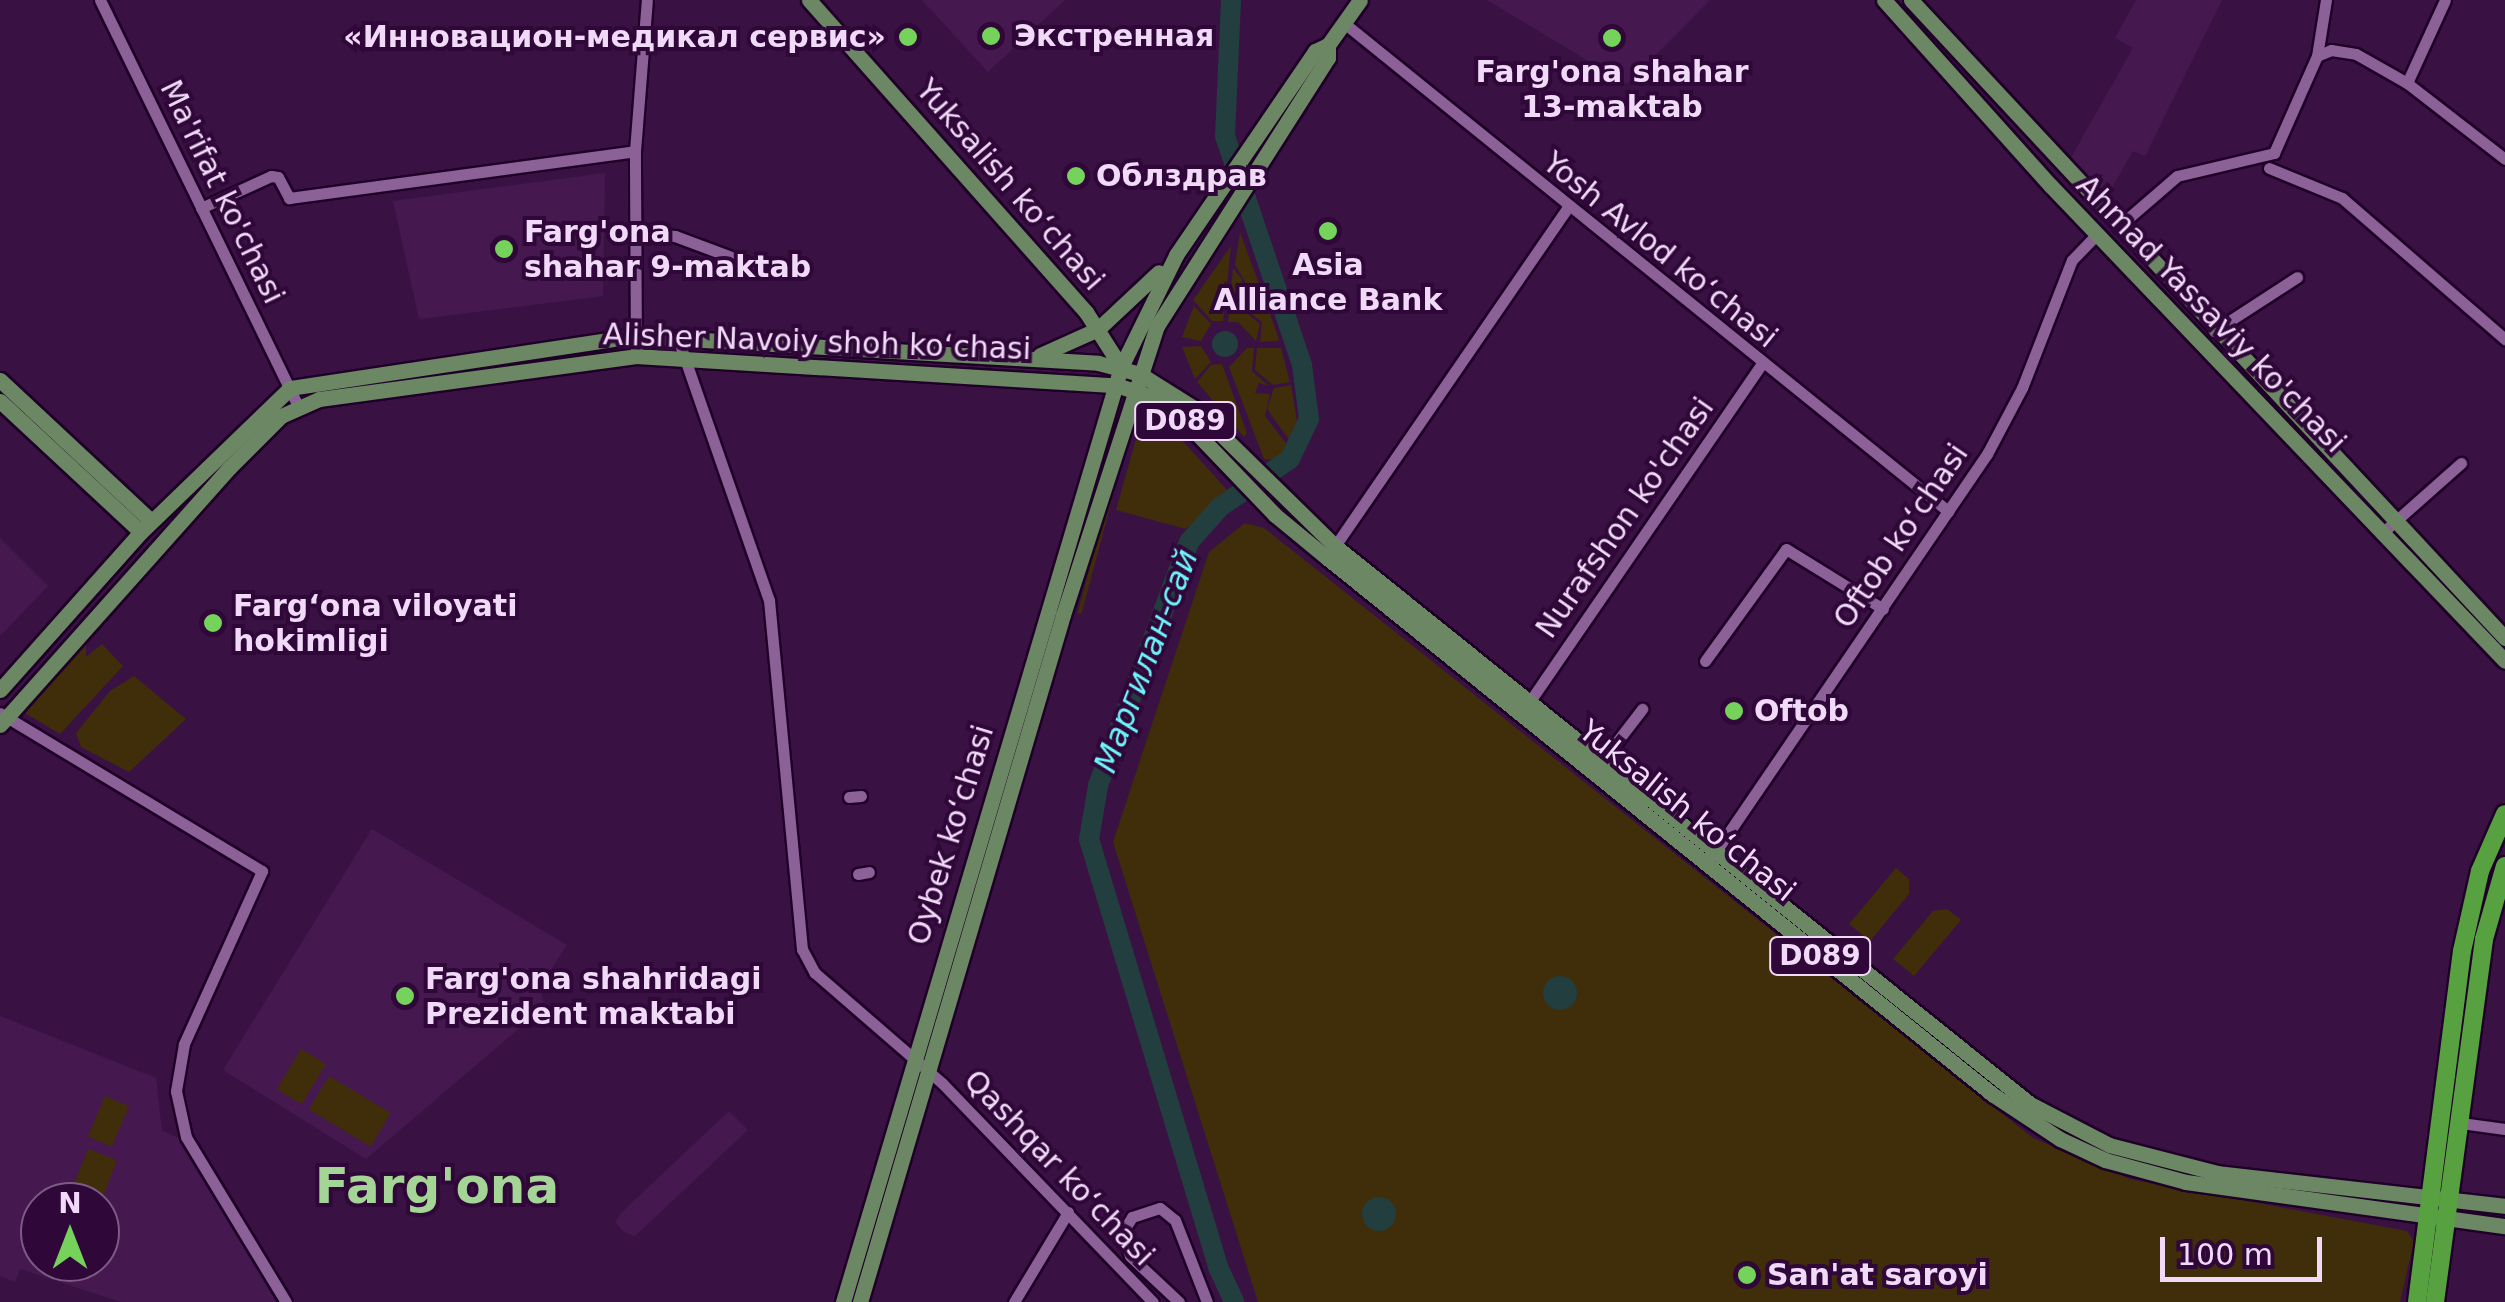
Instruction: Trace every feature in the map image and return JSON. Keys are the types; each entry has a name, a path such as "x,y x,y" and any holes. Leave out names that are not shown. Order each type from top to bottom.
{"highway":[{"path":"2416,1302 2469,915 2505,814"},
{"path":"2435,1302 2488,916 2505,866"}],"main road":[{"name":"Yuksalish koʻchasi","path":"809,0 1098,329 1121,367"},
{"path":"1033,358 1098,329 1176,255 1231,178 1253,158 1328,58 1328,45 1360,0"},
{"name":"Ahmad Yassaviy ko'chasi","path":"1884,0 2097,234 2505,661"},
{"name":"Ahmad Yassaviy ko'chasi","path":"1911,0 2214,331 2505,638"},
{"name":"Oybek ko‘chasi","path":"860,1302 1140,374 1173,294 1233,201 1253,158"},
{"name":"Oybek ko‘chasi","path":"843,1302 1121,367 1176,255"},
{"name":"Alisher Navoiy shoh koʻchasi","path":"290,388 634,336 1033,358 1121,367 1140,374"},
{"name":"Alisher Navoiy shoh koʻchasi","path":"298,406 636,356 1116,385"},
{"name":"Yuksalish koʻchasi","path":"1140,374 1194,408 1245,474"},
{"path":"0,380 146,526"},
{"name":"Yuksalish koʻchasi","path":"1116,385 1135,391 1183,419 1281,510 1712,857 1999,1083 2066,1125 2122,1150 2217,1173 2450,1209"},
{"path":"0,690 146,526 290,388"},
{"path":"0,401 146,526"},
{"path":"2,718 202,496 298,406"},
{"name":"Yuksalish koʻchasi","path":"1281,510 1335,546 1530,701 1712,857"},
{"name":"D089","path":"2450,1209 2505,1206"},
{"name":"D089","path":"2450,1209 2505,1226"}],"street":[{"name":"Ma'rifat ko'chasi","path":"100,0 298,406"},
{"path":"636,356 635,151 647,0"},
{"path":"2118,227 2178,176 2274,153 2316,56 2326,0"},
{"path":"2407,83 2445,0"},
{"name":"Yosh Avlod koʻchasi","path":"1344,24 1948,511"},
{"path":"2316,56 2331,50 2356,54 2407,83 2503,154"},
{"path":"201,208 271,176 278,177 289,198 635,151"},
{"path":"2269,168 2342,198 2505,339"},
{"path":"1335,546 1568,207"},
{"path":"634,232 676,236 750,264"},
{"name":"Oftob koʻchasi","path":"1712,857 1948,511 2022,388 2072,260 2097,234"},
{"path":"2214,331 2297,277"},
{"name":"Qashqar koʻchasi","path":"678,339 769,600 802,949 815,974 928,1071 1153,1296"},
{"name":"Nurafshon ko'chasi","path":"1530,701 1762,364"},
{"path":"1440,366 1453,374"},
{"path":"2382,534 2461,463"},
{"path":"1705,661 1786,548 1883,609"},
{"path":"1602,761 1642,709"},
{"path":"2,718 262,871 184,1044 176,1091 186,1138 286,1302"},
{"path":"2461,1122 2505,1129"},
{"path":"1179,1302 1153,1296 1130,1256 1122,1233 1132,1217 1160,1208 1174,1220 1207,1302"},
{"path":"1014,1302 1068,1212"}],"shaded area":[{"name":"Экстренная","path":"922,0 1065,0 988,72"},
{"name":"Farg'ona shahar 13-maktab","path":"1487,0 1710,0 1627,84"},
{"path":"2136,0 2222,0 2145,156 2133,151 2105,200 2068,163 2133,48 2115,38"},
{"name":"Farg'ona shahar 9-maktab","path":"605,173 603,296 419,319 393,201"},
{"path":"1240,232 1278,341 1260,342 1262,322 1239,304 1245,282 1235,265"},
{"path":"1231,246 1223,321 1212,321 1193,300"},
{"path":"1233,268 1242,279 1238,306 1260,324 1256,341 1238,322 1228,322"},
{"path":"1194,306 1211,324 1201,341 1182,337"},
{"path":"1225,331 1234,335 1238,344 1234,353 1225,357 1216,353 1212,344 1216,335"},
{"path":"1201,346 1211,362 1195,379 1182,347"},
{"path":"1247,348 1254,348 1252,371 1269,386 1259,383 1255,393 1270,394 1265,416 1289,447 1276,460 1264,459 1229,367"},
{"path":"1257,348 1281,348 1290,382 1273,385 1255,370"},
{"path":"1222,364 1247,433 1244,437 1197,382 1211,365"},
{"path":"1291,385 1297,421 1292,444 1267,409 1274,388"},
{"path":"1150,424 1171,428 1228,491 1186,529 1116,510 1136,439"},
{"path":"1123,443 1127,444 1081,614 1078,613"},
{"path":"1245,523 1264,528 2033,1138 2130,1179 2407,1231 2414,1241 2400,1302 1258,1302 1113,842 1209,552"},
{"path":"0,538 48,586 0,636"},
{"path":"76,641 86,644 86,657 102,644 123,666 60,734 25,713 29,696 68,665 68,647"},
{"path":"134,676 186,719 129,772 81,747 76,733 110,691"},
{"name":"Farg'ona shahridagi Prezident maktabi","path":"372,829 567,945 540,986 544,1007 366,1159 223,1070"},
{"path":"1896,868 1909,879 1909,894 1870,941 1849,924"},
{"path":"1947,909 1961,920 1914,976 1893,959 1933,911"},
{"path":"1560,976 1572,981 1577,993 1572,1005 1560,1010 1548,1005 1543,993 1548,981"},
{"path":"0,1016 156,1078 162,1131 181,1139 278,1302 121,1302 60,1282 120,1282 120,1182 20,1182 20,1269 15,1282 0,1276"},
{"path":"301,1049 326,1064 302,1104 277,1089"},
{"path":"329,1076 391,1113 371,1147 309,1109"},
{"path":"105,1096 129,1106 112,1147 88,1137"},
{"path":"729,1111 748,1130 635,1236 624,1232 615,1222 622,1212"},
{"path":"88,1149 117,1160 109,1182 75,1182"},
{"path":"1379,1197 1391,1202 1396,1214 1391,1226 1379,1231 1367,1226 1362,1214 1367,1202"}],"waterway":[{"name":"Маргилан-сай","path":"1231,0 1225,136 1302,365 1309,419 1290,459 1220,507 1189,542 1098,786 1089,839 1218,1267 1234,1302"}],"place":[{"name":"Экстренная","path":"991,36"},
{"name":"«Инновацион-медикал сервис»","path":"908,37"},
{"name":"Farg'ona shahar 13-maktab","path":"1612,38"},
{"name":"Облздрав","path":"1076,176"},
{"name":"Asia Alliance Bank","path":"1328,231"},
{"name":"Farg'ona shahar 9-maktab","path":"504,249"},
{"name":"Farg‘ona viloyati hokimligi","path":"213,623"},
{"name":"Oftob","path":"1734,711"},
{"name":"Farg'ona shahridagi Prezident maktabi","path":"405,996"},
{"name":"San'at saroyi","path":"1747,1275"}],"district":[{"name":"Farg'ona","path":"437,1187"}]}
